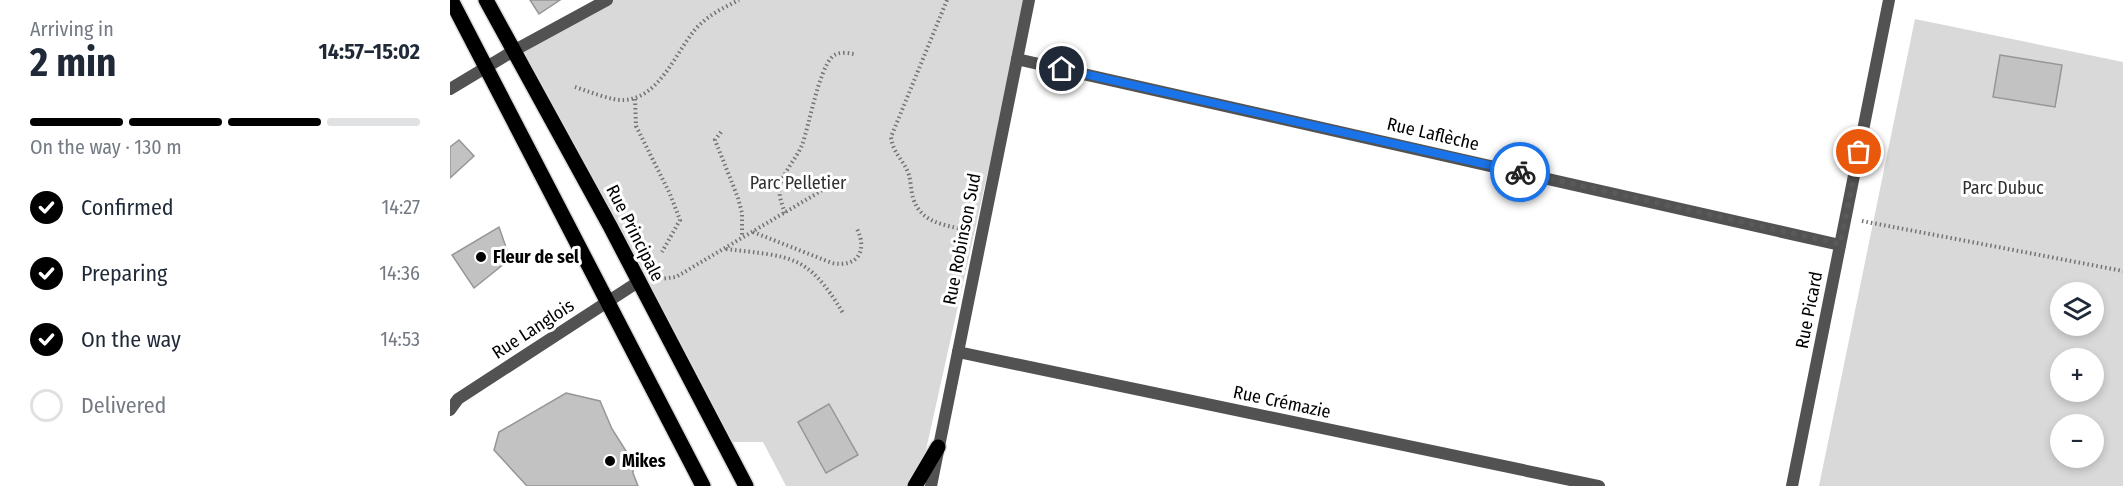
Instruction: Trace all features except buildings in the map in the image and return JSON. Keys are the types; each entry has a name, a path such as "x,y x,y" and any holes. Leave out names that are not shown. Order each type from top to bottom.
{"main road":[{"path":"451,0 484,68 703,486"},
{"name":"Rue Principale","path":"486,0 610,226 746,486"},
{"path":"915,486 938,447"}],"street":[{"path":"450,89 515,50 607,0"},
{"name":"Rue Robinson Sud","path":"931,486 1029,0"},
{"name":"Rue Picard","path":"1792,486 1890,0"},
{"name":"Rue Laflèche","path":"1017,59 1840,244"},
{"name":"Rue Langlois","path":"450,410 458,399 638,282"},
{"name":"Rue Crémazie","path":"958,352 1599,486"}],"path":[{"path":"575,87 621,101 635,99 652,88 695,30 713,13 739,0"},
{"path":"947,0 891,137 892,149 908,174 913,199 922,215 939,224 982,233"},
{"path":"785,213 779,195 780,187 805,137 822,76 832,57 841,52 854,54"},
{"path":"635,99 636,126 670,194 680,220 662,252"},
{"path":"721,132 715,140 738,198 742,213 742,238"},
{"path":"638,282 676,277 826,188"},
{"path":"1846,218 2123,271"},
{"path":"753,232 831,263 842,265 851,262 859,255 862,248 862,239 857,229"},
{"path":"724,249 781,256 798,261 827,286 843,313"}],"green space":[{"name":"Parc Pelletier","path":"607,0 1026,0 918,486 786,486 763,442 731,442 515,50"},
{"name":"Parc Dubuc","path":"1915,19 2123,62 2123,486 1819,486"}],"way so far":[{"path":"1520,172 1840,244 1859,152"}],"place":[{"name":"Fleur de sel","path":"481,257"},
{"name":"Mikes","path":"610,461"}],"route":[{"path":"1062,69 1520,172"}]}
